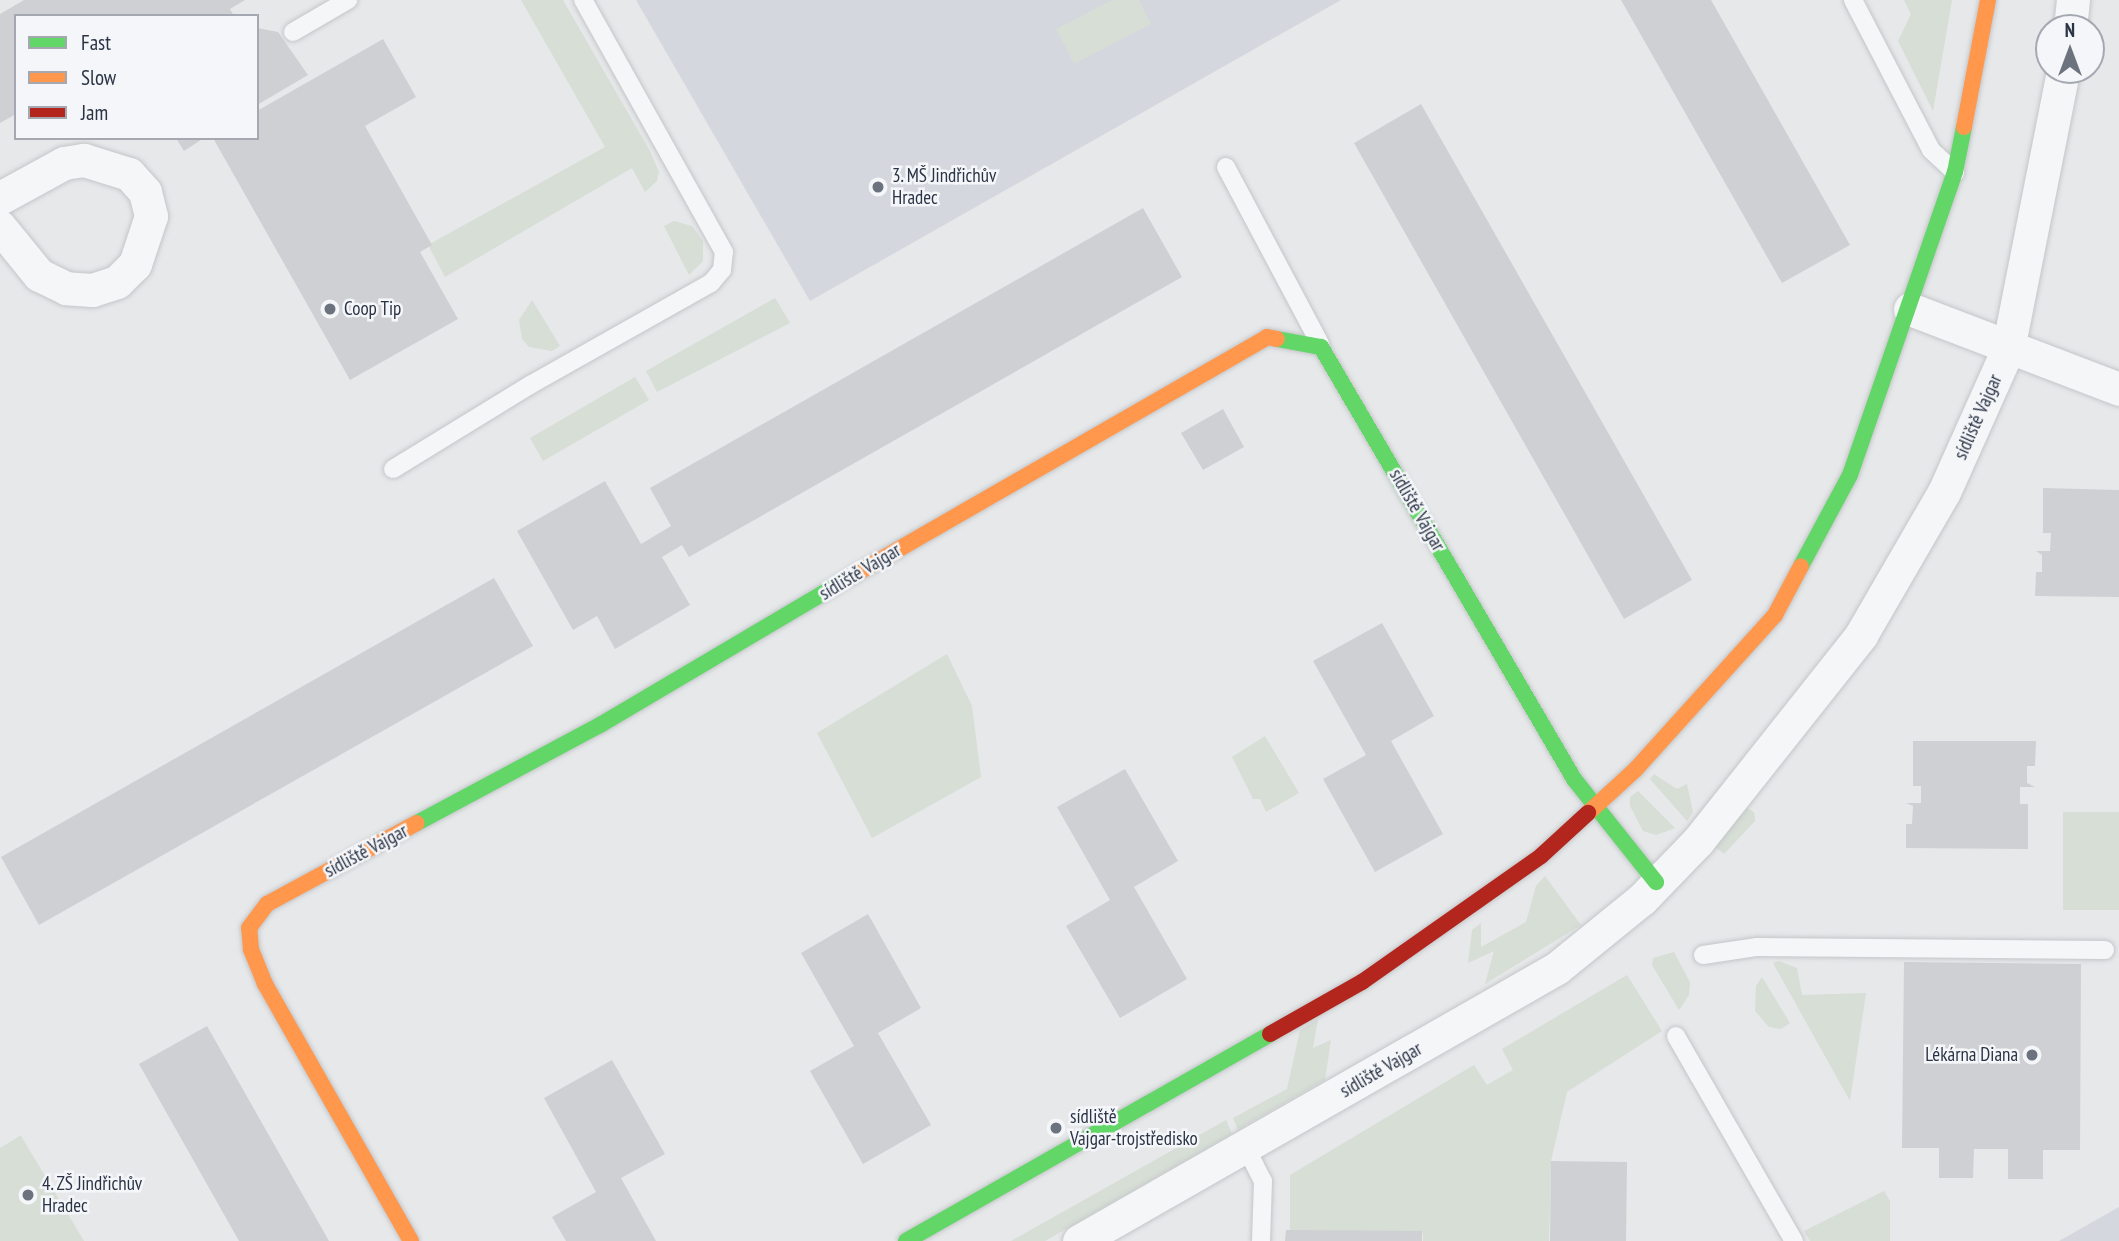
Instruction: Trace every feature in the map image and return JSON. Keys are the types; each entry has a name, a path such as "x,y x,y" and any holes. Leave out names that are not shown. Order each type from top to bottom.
{"street":[{"path":"906,1241 1362,982 1541,856 1596,811 1775,615 1850,475 1910,309 1955,172 1988,0"},
{"name":"sídliště Vajgar","path":"1079,1241 1557,968 1642,899 1698,841 1861,635 1944,492 2008,349 2060,84"},
{"path":"0,198 64,163 84,160 129,174 145,192 151,216 135,264 117,282 92,290 66,288 40,275 0,227"},
{"name":"sídliště Vajgar","path":"1910,309 2008,349 2119,389"},
{"name":"sídliště Vajgar","path":"411,1241 265,984 251,949 249,928 267,904 600,725 1074,445 1266,337 1321,347 1596,811 1656,882"}],"lane":[{"path":"293,32 348,0"},
{"path":"393,469 530,385 711,283 722,270 724,252 583,0"},
{"path":"1853,0 1931,150 1955,172"},
{"path":"1226,167 1321,347"},
{"path":"1703,956 1757,947 2105,950"},
{"path":"1676,1037 1794,1241"},
{"path":"1246,1148 1263,1181 1261,1241"}],"shaded area":[{"path":"521,0 563,0 650,151 659,172 657,181 645,192 632,168 445,277 428,245 605,147"},
{"name":"3. MŠ Jindřichův Hradec","path":"636,0 1341,0 810,301"},
{"path":"1112,0 1139,0 1151,24 1074,64 1056,29"},
{"path":"1904,0 1952,0 1933,111 1898,41 1911,14"},
{"path":"674,221 692,226 703,241 703,261 689,275 664,226"},
{"path":"775,298 790,323 657,392 646,371"},
{"path":"532,300 560,346 552,351 529,347 522,339 519,320"},
{"path":"635,377 649,400 543,461 530,438"},
{"path":"947,654 972,706 981,777 872,838 817,733"},
{"path":"1265,736 1299,793 1266,812 1260,799 1253,799 1232,757"},
{"path":"1654,774 1677,789 1687,784 1693,812 1687,821 1650,779"},
{"path":"1638,791 1675,828 1656,835 1643,831 1630,806 1630,797"},
{"path":"1747,808 1754,812 1755,821 1724,854 1713,845"},
{"path":"2063,812 2119,812 2119,910 2063,910"},
{"path":"1545,876 1581,925 1485,984 1494,951 1468,963 1472,930 1481,923 1481,947 1526,922 1536,886"},
{"path":"1674,952 1690,982 1689,995 1679,1010 1652,965 1653,958"},
{"path":"1779,961 1797,968 1802,995 1866,993 1850,1101 1773,963"},
{"path":"1627,975 1662,1031 1567,1092 1551,1161 1549,1241 1423,1241 1423,1233 1290,1231 1290,1175 1474,1065 1487,1085 1513,1070 1502,1049"},
{"path":"1762,977 1790,1023 1781,1029 1769,1027 1755,1011 1756,986"},
{"path":"1318,1019 1313,1048 1331,1040 1325,1080 1238,1130 1233,1118 1287,1089 1300,1030"},
{"path":"1226,1120 1232,1134 1045,1241 1011,1241"},
{"name":"4. ZŠ Jindřichův Hradec","path":"21,1136 84,1241 0,1241 0,1148"},
{"path":"1884,1191 1890,1201 1890,1241 1810,1241 1804,1231"},
{"path":"2119,1207 2119,1241 2059,1241"}],"building":[{"path":"24,0 245,0 230,9 233,14 14,14 14,115 0,123 0,14"},
{"path":"1621,0 1711,0 1850,245 1782,283"},
{"path":"259,28 278,32 308,75 259,104"},
{"path":"383,39 416,97 365,126 432,245 420,252 458,319 350,380 214,140 259,140 259,110"},
{"path":"1421,104 1692,580 1624,619 1354,143"},
{"path":"177,140 201,140 184,151"},
{"path":"1143,208 1182,277 689,557 682,545 662,557 690,605 615,649 597,616 573,630 517,531 605,481 641,544 671,526 650,488"},
{"path":"1223,409 1244,447 1203,470 1181,433"},
{"path":"2043,488 2119,490 2119,597 2035,596 2036,572 2042,572 2042,555 2036,551 2050,551 2051,533 2043,533"},
{"path":"494,578 533,646 39,925 1,857"},
{"path":"1382,623 1434,716 1391,741 1443,834 1375,872 1323,779 1366,755 1313,661"},
{"path":"1913,741 2036,741 2035,766 2027,766 2027,783 2035,787 2020,787 2020,804 2028,804 2028,849 1906,848 1906,824 1912,824 1913,806 1906,803 1921,803 1921,786 1913,786"},
{"path":"1125,769 1178,861 1134,887 1187,979 1120,1018 1066,926 1110,900 1057,807"},
{"path":"868,914 921,1008 878,1033 931,1125 863,1164 810,1071 854,1046 801,953"},
{"path":"1904,962 2081,964 2080,1150 2043,1150 2043,1179 2008,1179 2008,1149 1974,1149 1973,1178 1939,1178 1939,1148 1902,1148"},
{"path":"207,1026 329,1241 239,1241 139,1064"},
{"path":"612,1060 665,1154 621,1178 656,1241 566,1241 552,1217 596,1192 544,1098"},
{"path":"1551,1161 1627,1162 1626,1241 1550,1241"},
{"path":"1286,1230 1422,1231 1422,1241 1285,1241"}],"traffic: fast":[{"path":"1801,566 1850,475 1955,172 1964,127"},
{"path":"1277,339 1321,347 1574,779 1656,882"},
{"path":"417,823 600,725 852,576"},
{"path":"906,1241 1270,1034"}],"traffic: slow":[{"path":"1964,127 1988,0"},
{"path":"852,576 1267,337 1277,339"},
{"path":"1588,813 1636,769 1775,615 1801,566"},
{"path":"411,1241 265,984 251,949 249,928 267,904 417,823"}],"traffic: jam":[{"path":"1270,1034 1362,982 1541,856 1588,813"}],"place":[{"name":"3. MŠ Jindřichův Hradec","path":"878,187"},
{"name":"Coop Tip","path":"330,309"},
{"name":"Lékárna Diana","path":"2032,1055"},
{"name":"sídliště Vajgar-trojstředisko","path":"1056,1128"},
{"name":"4. ZŠ Jindřichův Hradec","path":"28,1195"}]}
